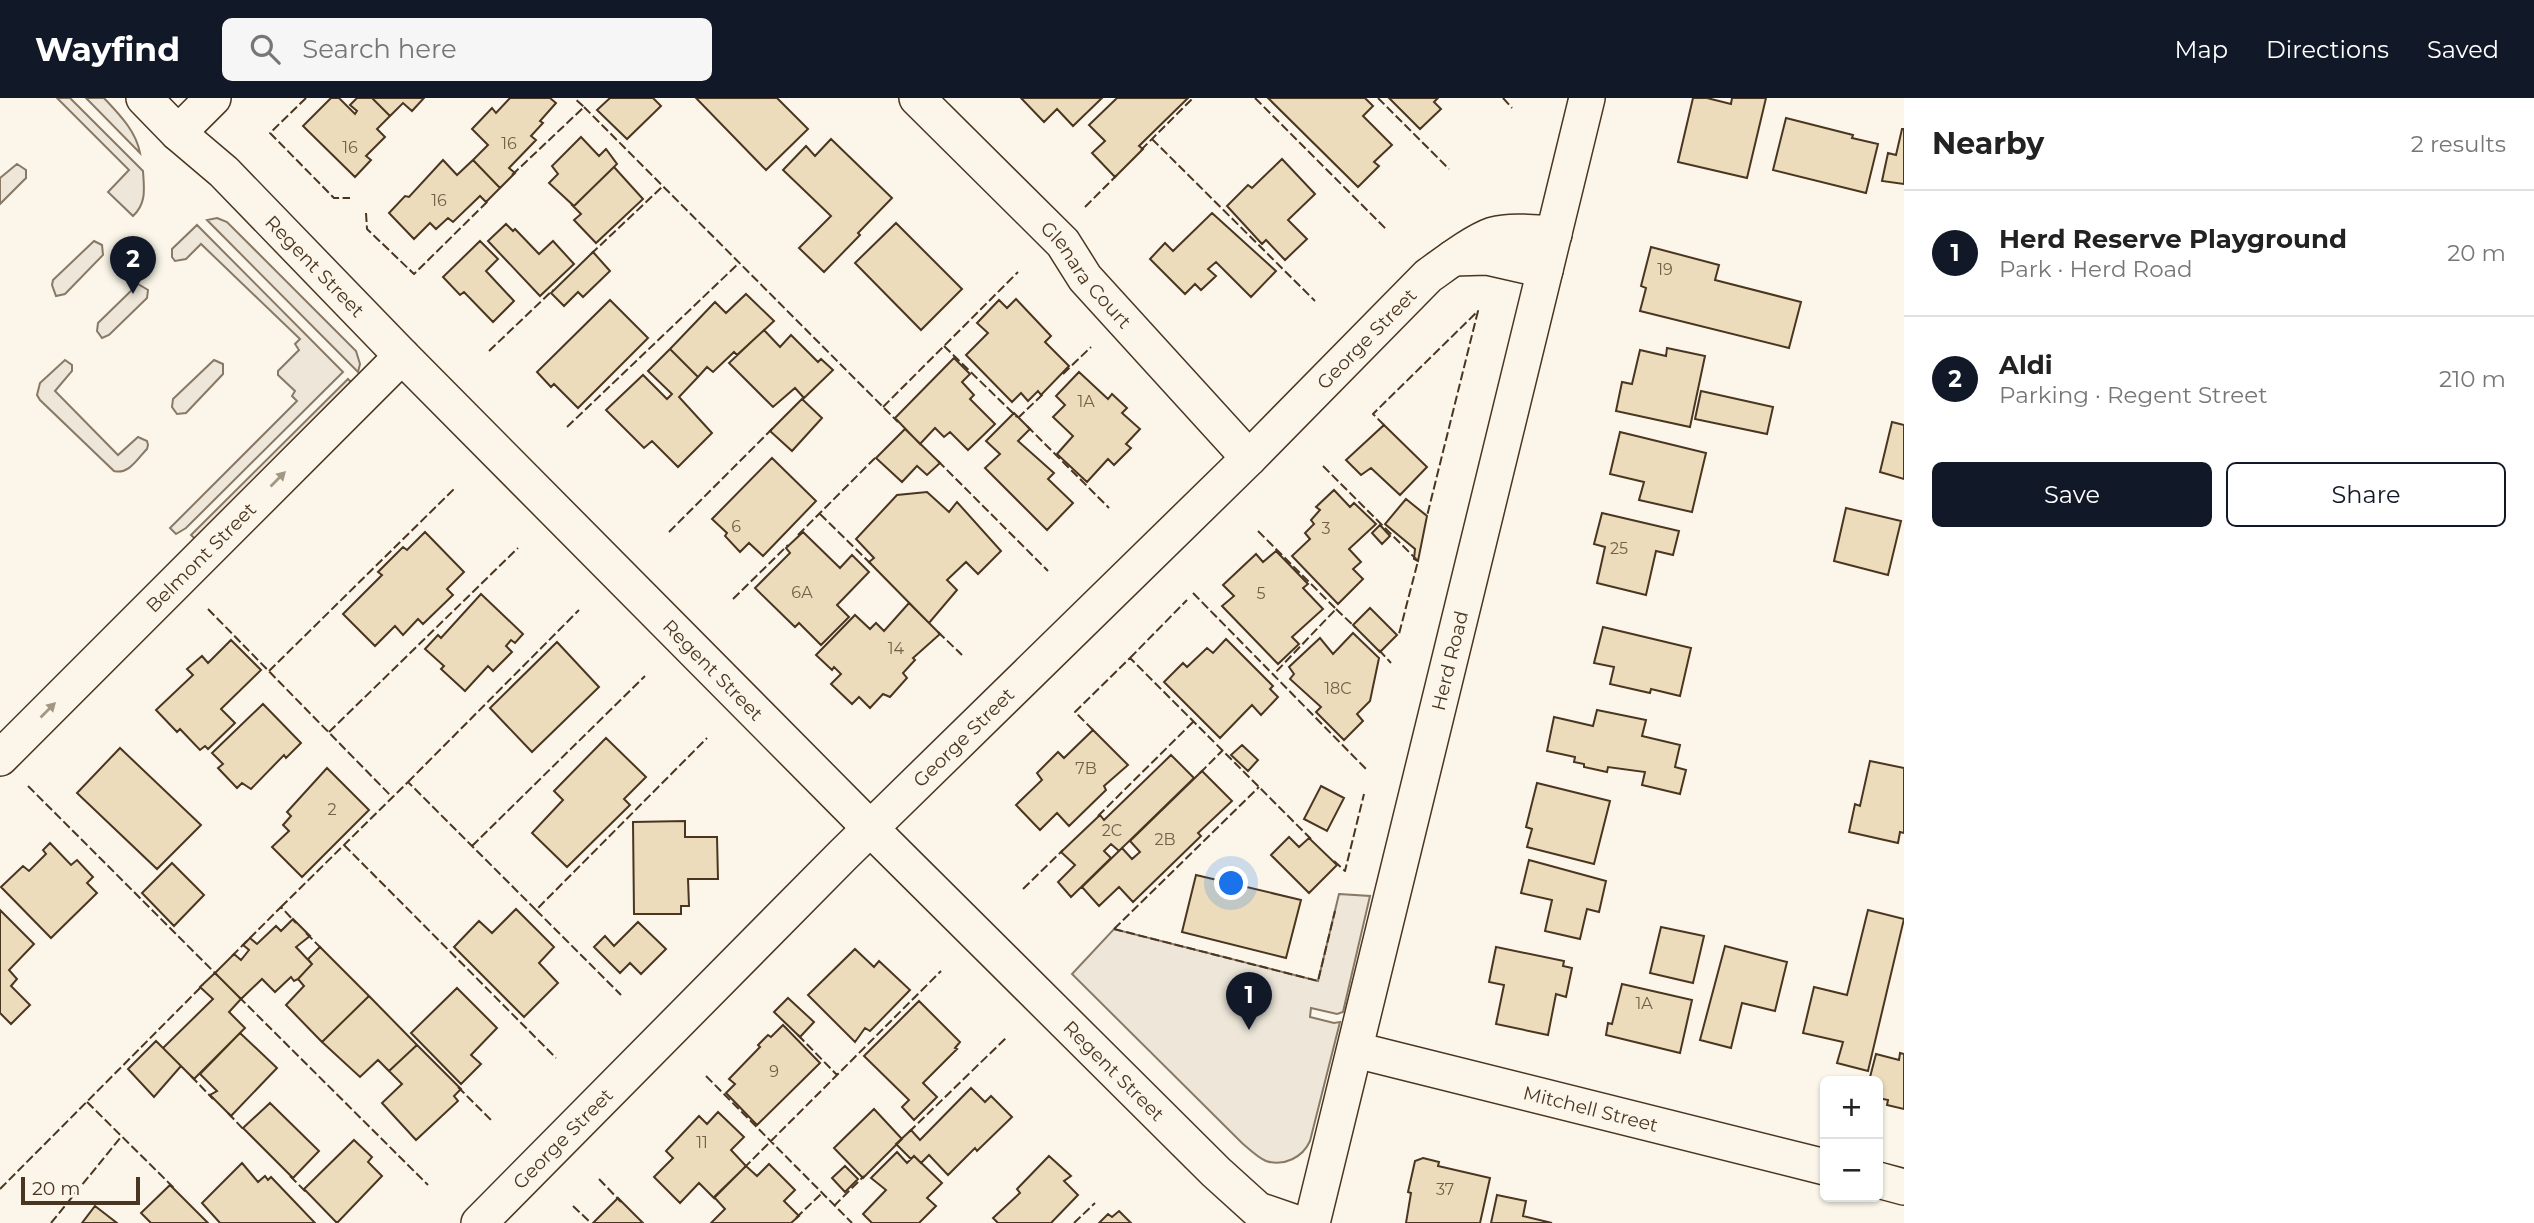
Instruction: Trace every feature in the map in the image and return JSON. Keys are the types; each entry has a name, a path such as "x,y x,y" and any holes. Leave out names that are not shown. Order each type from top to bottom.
{"street":[{"name":"Regent Street","path":"144,98 178,133 224,172 402,356 870,828 1216,1172 1258,1210 1296,1223"},
{"path":"178,133 214,98"},
{"name":"Glenara Court","path":"917,98 1063,243 1085,278 1249,458"},
{"name":"Herd Road","path":"1312,1223 1587,98"},
{"name":"George Street","path":"479,1223 870,828 1249,458 1428,276 1493,235 1531,232 1554,234"},
{"path":"1453,258 1488,257 1545,270"},
{"name":"Belmont Street","path":"0,758 402,356"},
{"name":"Mitchell Street","path":"1356,1050 1820,1166"},
{"path":"1883,1181 1904,1186"}],"shaded area":[{"path":"57,98 70,98 143,171 143,201 133,216 108,192 129,170"},
{"path":"86,98 104,98 131,130 140,153"},
{"path":"17,164 26,170 26,178 0,204 0,178"},
{"path":"217,218 227,222 356,351 360,364 358,372 207,220"},
{"path":"197,225 343,372 186,528 176,534 170,528 297,401 292,396 295,391 278,375 278,371 299,350 295,344 300,339 201,244 186,259 175,261 172,257 172,249"},
{"path":"94,241 102,245 103,255 65,294 56,296 53,280"},
{"path":"138,284 148,290 147,298 109,335 102,338 97,331 98,323"},
{"path":"65,360 72,365 72,371 55,391 118,455 138,437 147,441 147,449 124,471 114,471 37,395 40,383"},
{"path":"214,360 223,364 223,374 186,413 177,414 172,407 173,399"},
{"path":"348,379 353,384 194,538 191,535"},
{"path":"1339,894 1370,896 1343,1012 1337,1014 1311,1008 1310,1017 1340,1022 1310,1141 1303,1152 1286,1162 1266,1161 1247,1148 1072,974 1114,929 1318,981"}],"building":[{"path":"331,98 339,98 355,114 357,111 350,105 357,98 372,98 390,116 377,129 385,137 366,156 371,160 355,177 303,126"},
{"path":"372,98 424,98 412,111 403,103 390,116"},
{"path":"510,98 550,98 556,103 531,136 536,140 509,168 515,173 500,188 473,160 488,145 472,129 492,108 496,113"},
{"path":"610,98 653,98 661,106 627,139 597,110"},
{"path":"696,98 777,98 808,129 766,170"},
{"path":"1021,98 1102,98 1073,126 1057,109 1044,122"},
{"path":"1117,98 1188,98 1139,146 1143,149 1115,177 1092,153 1105,141 1089,125"},
{"path":"1268,98 1365,98 1373,106 1363,116 1392,145 1374,162 1379,166 1358,187"},
{"path":"1389,98 1438,98 1434,102 1441,109 1420,129"},
{"path":"1693,98 1707,98 1731,104 1732,98 1766,98 1747,178 1678,162"},
{"path":"1786,118 1878,144 1866,193 1773,170"},
{"path":"1902,129 1904,184 1882,181 1888,153 1896,155"},
{"path":"581,137 599,156 606,149 617,164 574,206 549,183 558,174 552,166"},
{"path":"831,139 892,198 824,272 799,248 831,216 783,170 806,146 815,156"},
{"path":"1282,159 1315,194 1288,220 1307,239 1285,260 1266,240 1262,244 1227,206 1248,185 1252,188"},
{"path":"443,160 457,175 473,160 500,188 486,202 480,196 453,222 448,218 436,229 430,223 414,239 389,213 405,196 409,197"},
{"path":"614,167 643,199 596,243 574,220 581,214 571,204 574,206"},
{"path":"1212,213 1276,271 1251,297 1216,262 1208,269 1216,276 1201,290 1195,284 1185,294 1150,259 1165,243 1173,251"},
{"path":"896,223 962,289 921,330 855,263"},
{"path":"506,224 513,231 515,229 539,254 553,241 574,264 540,296 488,241"},
{"path":"480,241 498,259 486,271 514,301 493,322 464,292 460,295 443,277"},
{"path":"1651,247 1719,265 1715,280 1801,302 1789,348 1640,311 1646,288 1641,286"},
{"path":"593,252 610,271 583,297 578,292 564,306 551,293"},
{"path":"746,294 774,321 737,355 734,352 713,372 707,367 698,377 670,349 715,302 726,313"},
{"path":"1016,299 1051,336 1045,342 1069,366 1041,395 1038,391 1028,401 1021,393 1012,402 966,355 988,333 977,323 999,300 1007,308"},
{"path":"610,300 648,338 578,408 554,384 551,387 537,372"},
{"path":"764,330 780,347 791,335 818,362 821,359 833,370 804,398 795,388 773,407 729,363"},
{"path":"1667,348 1705,356 1690,427 1616,411 1622,382 1632,384 1640,350 1666,356"},
{"path":"670,349 698,377 679,397 712,433 678,467 652,441 644,448 606,410 643,375 667,399 672,394 648,371"},
{"path":"954,358 970,374 962,382 974,395 970,399 995,424 968,450 950,432 944,437 935,428 920,444 895,418"},
{"path":"1079,372 1108,399 1112,394 1127,408 1122,413 1140,429 1126,444 1131,448 1114,465 1108,459 1087,482 1057,454 1073,436 1053,417 1065,405 1056,396"},
{"path":"1701,391 1773,407 1767,434 1695,419"},
{"path":"802,399 822,418 792,451 770,431"},
{"path":"1014,413 1030,429 1018,441 1054,473 1048,479 1073,503 1047,530 985,468 1000,454 986,441"},
{"path":"1892,422 1904,425 1904,479 1880,472"},
{"path":"1384,425 1427,467 1400,495 1371,468 1361,475 1346,460"},
{"path":"905,429 940,463 927,475 917,466 902,482 876,458"},
{"path":"1620,432 1706,453 1692,512 1639,500 1644,482 1610,474"},
{"path":"772,458 816,501 763,556 749,543 740,552 725,536 727,533 712,519"},
{"path":"1334,490 1350,507 1354,503 1376,524 1349,549 1361,562 1353,569 1363,579 1338,604 1292,556 1310,539 1305,533 1314,524 1311,520 1320,510 1316,507"},
{"path":"927,492 949,512 957,502 1001,551 978,574 966,562 947,580 957,590 929,623 869,562 874,558 856,539 897,495"},
{"path":"1406,499 1427,516 1418,561 1414,559 1415,549 1385,524"},
{"path":"1846,508 1901,521 1888,575 1834,561"},
{"path":"1602,513 1679,531 1673,555 1656,551 1646,595 1597,583 1605,547 1594,544"},
{"path":"1380,525 1390,536 1382,544 1372,533"},
{"path":"425,532 464,572 447,589 453,595 423,624 418,619 403,635 395,626 375,646 343,614 382,575 378,572 403,547 407,550"},
{"path":"803,532 840,568 852,555 869,572 837,605 849,617 821,645 799,623 795,627 755,588 790,553 786,548"},
{"path":"1276,551 1308,584 1303,588 1323,609 1292,637 1299,644 1278,664 1222,606 1234,596 1223,585 1256,554 1263,562"},
{"path":"481,594 523,634 515,643 511,640 506,646 512,652 493,671 488,666 465,691 441,669 444,666 425,649 438,635 441,638"},
{"path":"909,603 940,634 913,658 915,660 903,673 907,678 890,697 883,694 870,708 859,697 852,704 831,684 841,674 834,667 832,670 816,655 855,615 870,629 876,623 884,631"},
{"path":"1370,608 1397,635 1380,652 1353,625"},
{"path":"1603,627 1691,648 1680,696 1651,689 1650,693 1610,684 1614,667 1594,663"},
{"path":"1353,633 1379,658 1370,701 1357,714 1363,721 1344,740 1316,712 1321,707 1290,679 1294,674 1289,667 1320,638 1333,654"},
{"path":"1226,639 1273,686 1270,689 1278,697 1261,715 1252,705 1220,738 1164,682 1183,663 1187,667 1207,648 1213,653"},
{"path":"231,640 261,670 221,709 235,723 208,749 205,746 200,750 180,729 177,732 156,710 193,675 187,669 202,656 208,663"},
{"path":"557,642 599,687 532,752 490,708"},
{"path":"263,704 301,743 286,758 284,755 251,789 242,783 237,788 218,768 223,764 212,753"},
{"path":"1597,710 1646,720 1642,736 1680,745 1675,767 1686,770 1680,794 1642,785 1645,772 1608,767 1607,772 1584,767 1584,764 1574,762 1575,757 1547,751 1554,717 1593,726"},
{"path":"1093,730 1128,765 1104,786 1106,790 1069,826 1057,813 1040,830 1016,805 1042,780 1037,773 1058,752 1064,758"},
{"path":"606,738 646,777 624,799 630,805 567,867 532,833 563,800 554,791"},
{"path":"1242,745 1258,760 1248,771 1231,755"},
{"path":"120,748 201,825 157,869 77,793"},
{"path":"1171,755 1194,778 1119,851 1111,844 1104,851 1111,858 1071,897 1058,882 1075,865 1061,852 1100,815 1104,820"},
{"path":"1870,761 1904,768 1904,833 1900,832 1898,843 1849,832 1855,804 1860,806"},
{"path":"327,768 369,810 302,877 272,847 289,831 283,825 291,816 287,812"},
{"path":"1202,771 1232,801 1198,833 1201,836 1133,902 1119,887 1099,906 1082,887 1122,848 1132,859 1140,852 1130,841"},
{"path":"1537,783 1610,801 1594,864 1527,847 1532,829 1526,827"},
{"path":"1321,786 1344,798 1327,831 1304,819"},
{"path":"685,821 685,837 717,837 718,879 688,879 689,906 681,906 681,914 634,914 633,822"},
{"path":"1289,837 1299,847 1309,838 1337,865 1309,893 1271,855"},
{"path":"50,843 71,865 77,860 93,877 87,883 97,893 51,938 1,887 23,866 29,871 46,854 43,850"},
{"path":"1529,860 1606,881 1599,912 1587,909 1580,939 1545,931 1552,900 1521,893"},
{"path":"172,863 204,895 174,926 142,893"},
{"path":"1196,875 1301,900 1286,958 1182,932"},
{"path":"516,909 554,947 539,963 558,983 524,1017 454,947 479,921 492,933"},
{"path":"0,910 34,944 9,970 17,979 11,986 30,1005 11,1024 0,1013"},
{"path":"1868,910 1904,919 1868,1071 1837,1063 1843,1042 1803,1033 1814,987 1847,995"},
{"path":"293,919 310,936 296,947 312,964 298,979 294,981 291,977 275,992 262,979 241,999 215,973 234,954 241,960 249,950 243,945 250,938 257,944 276,926 281,931"},
{"path":"638,922 666,949 641,974 630,963 620,973 594,947 605,936 614,946"},
{"path":"1661,927 1704,936 1693,983 1650,973"},
{"path":"1725,946 1787,962 1775,1011 1742,1003 1731,1048 1700,1040"},
{"path":"320,947 369,996 322,1042 286,1005 304,986 298,979 312,964 308,959"},
{"path":"1496,947 1564,961 1563,966 1572,968 1566,997 1556,994 1548,1035 1496,1024 1504,985 1489,982"},
{"path":"855,949 874,967 879,961 910,990 870,1031 865,1028 855,1042 808,995"},
{"path":"215,973 241,999 229,1012 245,1028 194,1079 163,1048 213,999 200,987"},
{"path":"1622,984 1692,1000 1680,1053 1606,1035 1608,1023 1612,1024"},
{"path":"457,988 497,1028 471,1055 481,1064 461,1084 411,1033"},
{"path":"369,996 417,1045 389,1071 378,1060 360,1077 322,1042"},
{"path":"788,998 814,1022 800,1037 774,1012"},
{"path":"919,1001 960,1042 955,1048 957,1049 923,1083 937,1097 914,1120 902,1107 909,1100 864,1056"},
{"path":"783,1025 820,1063 757,1125 726,1093 735,1084 729,1079 768,1035 771,1037"},
{"path":"240,1033 277,1068 231,1116 210,1095 217,1091 200,1074"},
{"path":"156,1041 181,1066 154,1097 128,1069"},
{"path":"417,1045 461,1089 454,1096 458,1101 416,1140 382,1103 402,1084 389,1071"},
{"path":"1900,1053 1904,1054 1904,1109 1887,1105 1888,1100 1883,1099 1883,1076 1870,1076 1876,1054 1899,1060"},
{"path":"971,1088 985,1102 991,1096 1012,1117 948,1175 929,1155 921,1163 914,1156 911,1159 896,1144 911,1130 920,1140"},
{"path":"270,1103 319,1151 293,1178 243,1128"},
{"path":"874,1109 902,1139 863,1178 834,1148"},
{"path":"718,1112 744,1137 731,1150 746,1166 714,1198 699,1183 680,1203 654,1177 673,1158 666,1151 699,1116 707,1124"},
{"path":"354,1140 372,1157 368,1162 382,1176 337,1223 304,1189"},
{"path":"897,1152 907,1163 914,1156 942,1183 927,1198 936,1206 919,1223 872,1223 863,1214 886,1190 871,1178"},
{"path":"1049,1156 1071,1176 1064,1181 1078,1195 1051,1223 998,1223 993,1218 1020,1193 1017,1189"},
{"path":"1423,1158 1439,1162 1438,1166 1490,1178 1480,1223 1406,1223 1411,1193 1408,1192 1415,1161"},
{"path":"242,1163 258,1182 265,1176 268,1180 271,1177 315,1223 220,1223 202,1203"},
{"path":"769,1164 795,1190 784,1201 799,1216 791,1223 711,1223 725,1209 714,1197 746,1166 757,1176"},
{"path":"845,1166 858,1179 845,1192 832,1178"},
{"path":"170,1185 208,1223 151,1223 141,1213"},
{"path":"1497,1195 1526,1201 1523,1216 1552,1223 1491,1223"},
{"path":"618,1198 643,1223 593,1223"},
{"path":"95,1206 117,1223 82,1223"},
{"path":"1119,1211 1131,1223 1099,1223 1108,1214 1112,1217"}],"fence":[{"path":"306,98 270,133 334,198 350,198"},
{"path":"512,175 584,107 574,98"},
{"path":"1141,150 1193,98"},
{"path":"1255,98 1387,230"},
{"path":"1378,98 1449,169"},
{"path":"1503,98 1512,108"},
{"path":"584,107 898,422"},
{"path":"1152,139 1315,301"},
{"path":"1085,207 1117,175"},
{"path":"591,254 662,187"},
{"path":"366,213 367,229 414,274 488,201"},
{"path":"567,427 739,263"},
{"path":"883,407 1018,272"},
{"path":"489,351 553,290"},
{"path":"1384,425 1373,414 1478,311 1427,516"},
{"path":"944,346 1017,417"},
{"path":"1063,374 1091,347"},
{"path":"1018,418 1043,394"},
{"path":"1027,426 1109,508"},
{"path":"669,532 773,428"},
{"path":"798,535 877,456"},
{"path":"938,461 1048,571"},
{"path":"1323,466 1418,561 1397,635"},
{"path":"269,671 455,488"},
{"path":"820,514 872,565"},
{"path":"1258,531 1336,609 1273,675"},
{"path":"733,599 788,545"},
{"path":"329,732 518,548"},
{"path":"1193,593 1367,770"},
{"path":"1130,658 1187,600"},
{"path":"208,609 392,797"},
{"path":"1336,609 1356,628"},
{"path":"408,782 579,610"},
{"path":"938,632 962,655"},
{"path":"1379,650 1391,663"},
{"path":"1093,730 1075,712 1130,658 1311,839"},
{"path":"472,846 645,676"},
{"path":"1098,816 1194,721"},
{"path":"281,907 408,782 536,910 707,738"},
{"path":"1200,773 1223,750"},
{"path":"28,786 217,975"},
{"path":"1114,929 1259,787"},
{"path":"1334,861 1345,871 1364,794"},
{"path":"344,845 556,1058"},
{"path":"1023,889 1063,850"},
{"path":"232,956 281,907 296,923"},
{"path":"536,910 621,995"},
{"path":"1114,929 1318,981 1335,911"},
{"path":"306,933 323,950"},
{"path":"744,1168 941,971"},
{"path":"0,1189 203,985"},
{"path":"239,997 428,1185"},
{"path":"798,1035 837,1075"},
{"path":"909,1132 1007,1037"},
{"path":"191,1076 213,1099"},
{"path":"706,1076 852,1223"},
{"path":"458,1087 493,1122"},
{"path":"87,1102 174,1188"},
{"path":"228,1113 245,1131"},
{"path":"51,1223 121,1137"},
{"path":"290,1176 307,1193"},
{"path":"834,1206 864,1176"},
{"path":"599,1179 621,1202"},
{"path":"796,1218 822,1193"},
{"path":"1074,1223 1095,1203"},
{"path":"573,1206 591,1223"}],"place":[{"name":"Aldi","path":"133,294"},
{"name":"Herd Reserve Playground","path":"1249,1030"}]}
